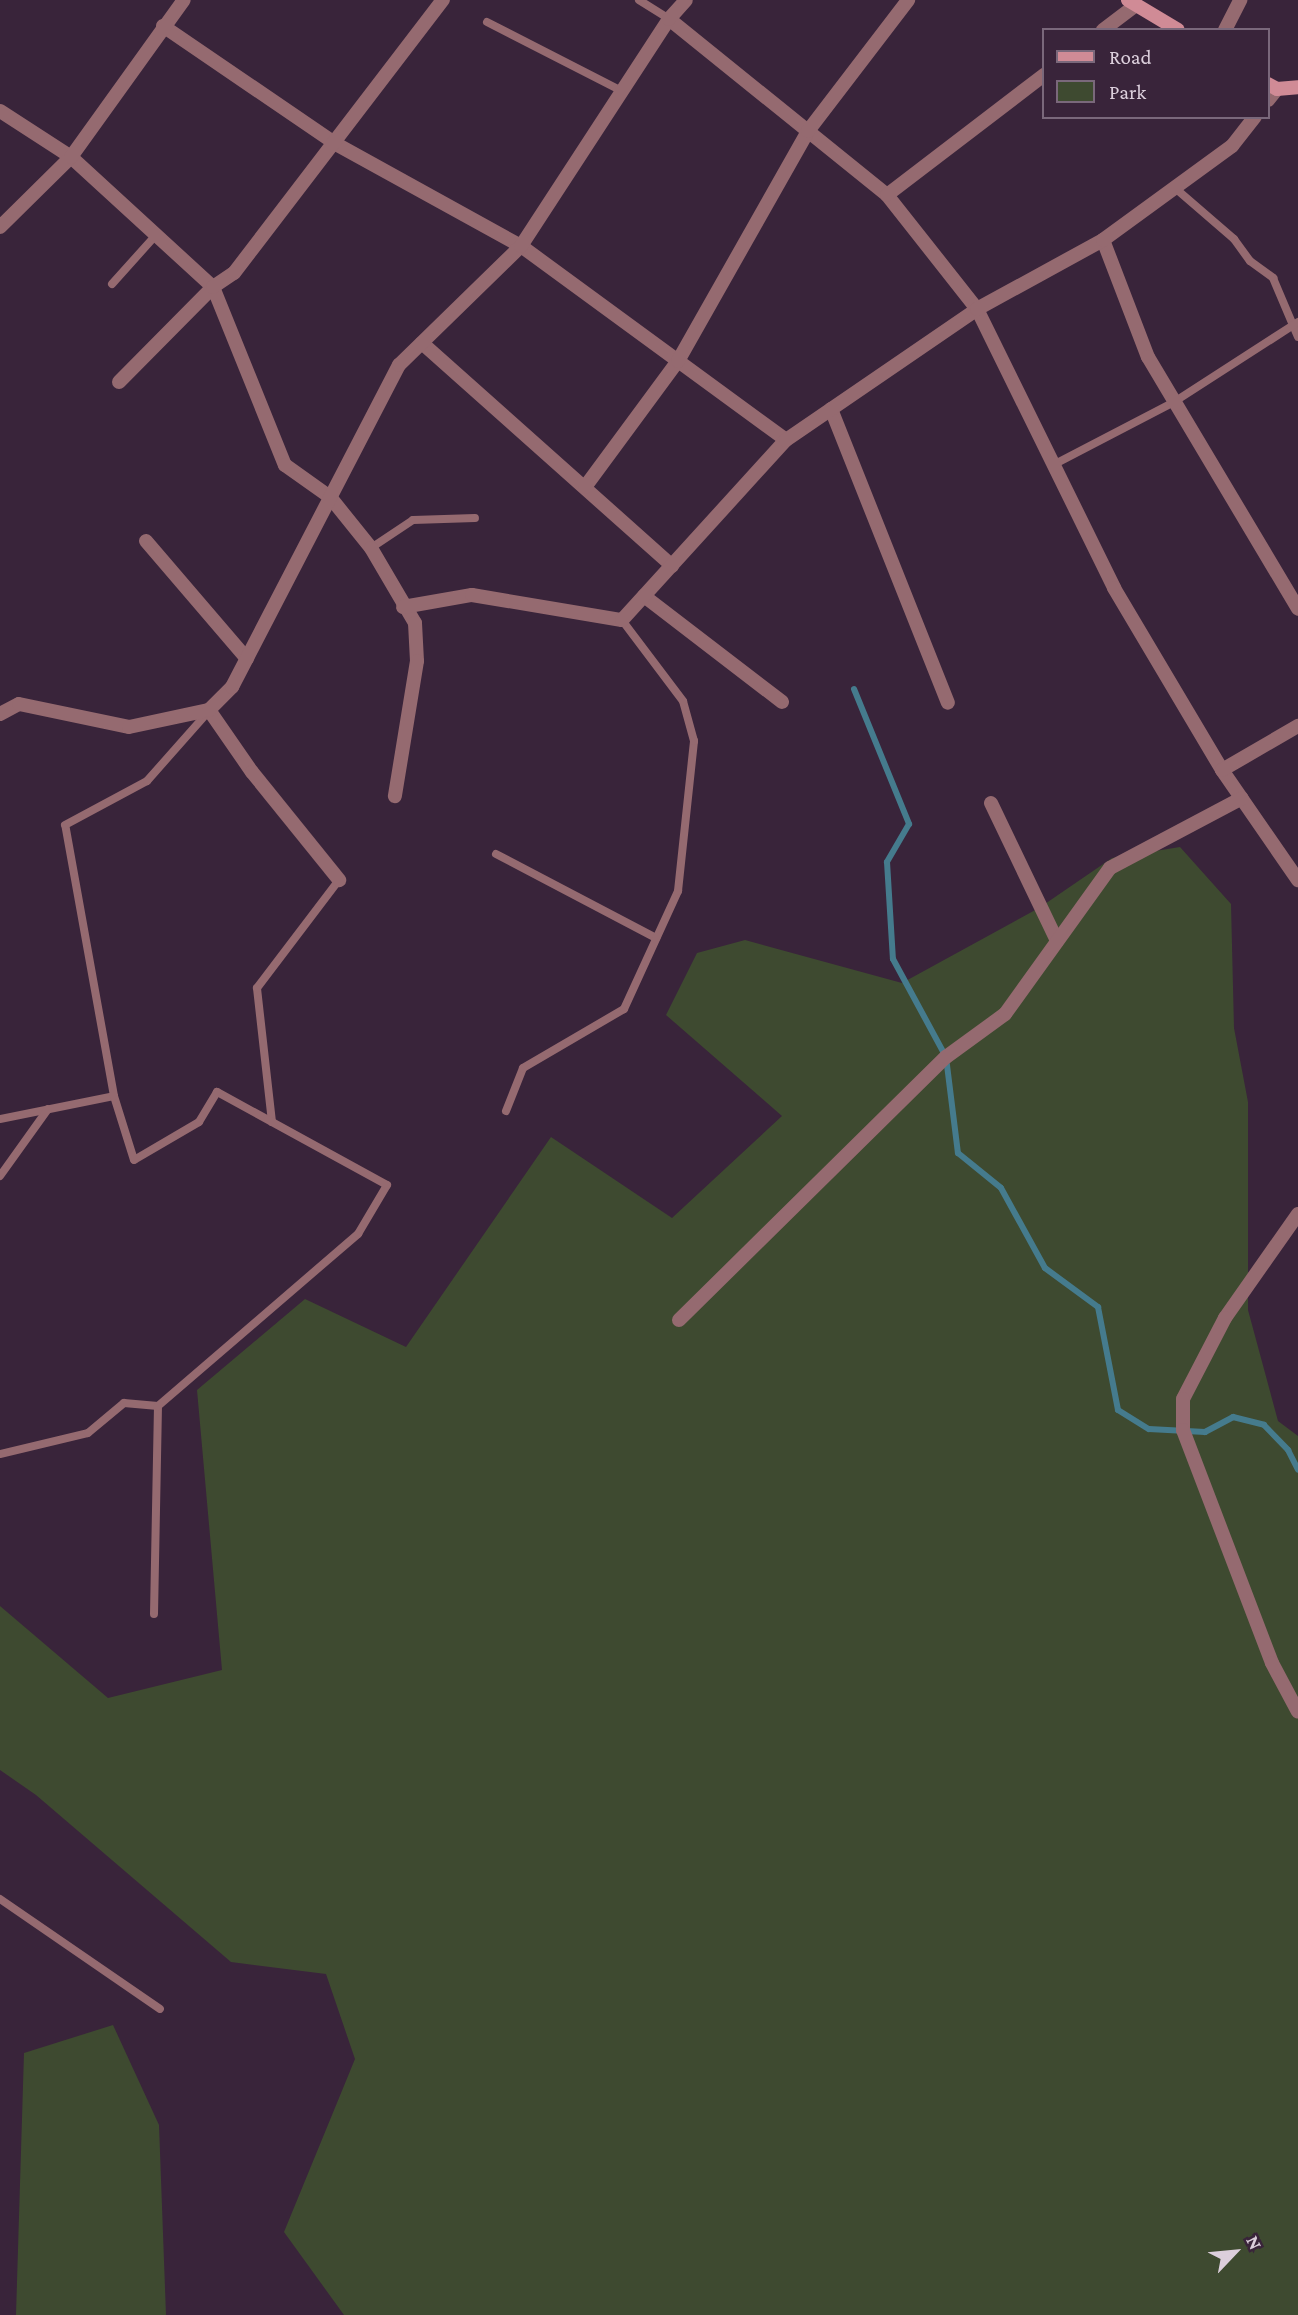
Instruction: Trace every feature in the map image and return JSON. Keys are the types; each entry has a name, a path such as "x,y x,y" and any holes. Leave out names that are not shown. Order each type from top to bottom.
{"street":[{"path":"0,227 71,157 184,0"},
{"path":"119,382 213,287 234,273 336,144 443,0"},
{"path":"0,714 19,704 130,727 209,710 232,687 399,365 521,247 669,19 686,0"},
{"path":"586,487 678,361 808,131 908,0"},
{"path":"1226,28 1240,0"},
{"path":"1105,28 1132,2 1175,28"},
{"path":"669,19 887,195 977,309 1114,588 1222,770 1298,880"},
{"path":"163,26 336,144 521,247 786,440"},
{"path":"887,195 1042,77"},
{"path":"1271,91 1298,87"},
{"path":"0,111 71,157 213,287 285,465 330,497 371,548 403,607 415,623 417,661 395,796"},
{"path":"403,607 472,595 622,620 786,440 977,309 1103,240 1232,146 1253,119"},
{"path":"1103,240 1148,357 1298,609"},
{"path":"422,343 672,566"},
{"path":"831,410 948,703"},
{"path":"146,541 247,659"},
{"path":"644,596 782,702"},
{"path":"209,710 253,772 339,880"},
{"path":"1222,770 1298,726"},
{"path":"679,1320 946,1057 1005,1014 1110,868 1242,799"},
{"path":"991,803 1056,941"},
{"path":"1298,1214 1225,1318 1183,1399 1183,1430 1272,1663 1298,1712"}],"lane":[{"path":"639,0 669,19"},
{"path":"487,22 622,92"},
{"path":"1175,188 1234,239 1250,261 1273,278 1295,324 1298,337"},
{"path":"113,284 156,235"},
{"path":"1053,465 1174,402 1295,324"},
{"path":"371,548 413,520 475,518"},
{"path":"506,1111 523,1068 624,1009 678,891 694,741 684,701 622,620"},
{"path":"0,1454 88,1433 124,1403 158,1406 358,1234 387,1185 217,1092 199,1122 134,1160 114,1096 65,825 147,781 209,710"},
{"path":"496,854 656,938"},
{"path":"272,1122 257,988 339,880"},
{"path":"0,1119 114,1096"},
{"path":"0,1176 48,1109"},
{"path":"154,1614 158,1406"},
{"path":"0,1899 160,2009"}],"green space":[{"path":"1180,847 1231,904 1234,1028 1248,1102 1248,1310 1278,1421 1298,1436 1298,2315 344,2315 284,2232 355,2059 326,1974 231,1962 36,1795 0,1770 0,1606 108,1698 222,1670 197,1390 305,1299 406,1347 551,1137 672,1218 782,1116 666,1015 697,953 745,940 902,983 1039,908 1112,858"},
{"path":"113,2025 159,2125 166,2315 16,2315 24,2053"}],"waterway":[{"path":"854,689 909,824 887,862 893,959 946,1057 958,1153 1001,1188 1045,1268 1098,1307 1118,1410 1149,1429 1205,1432 1233,1417 1264,1425 1288,1450 1298,1470"}]}
